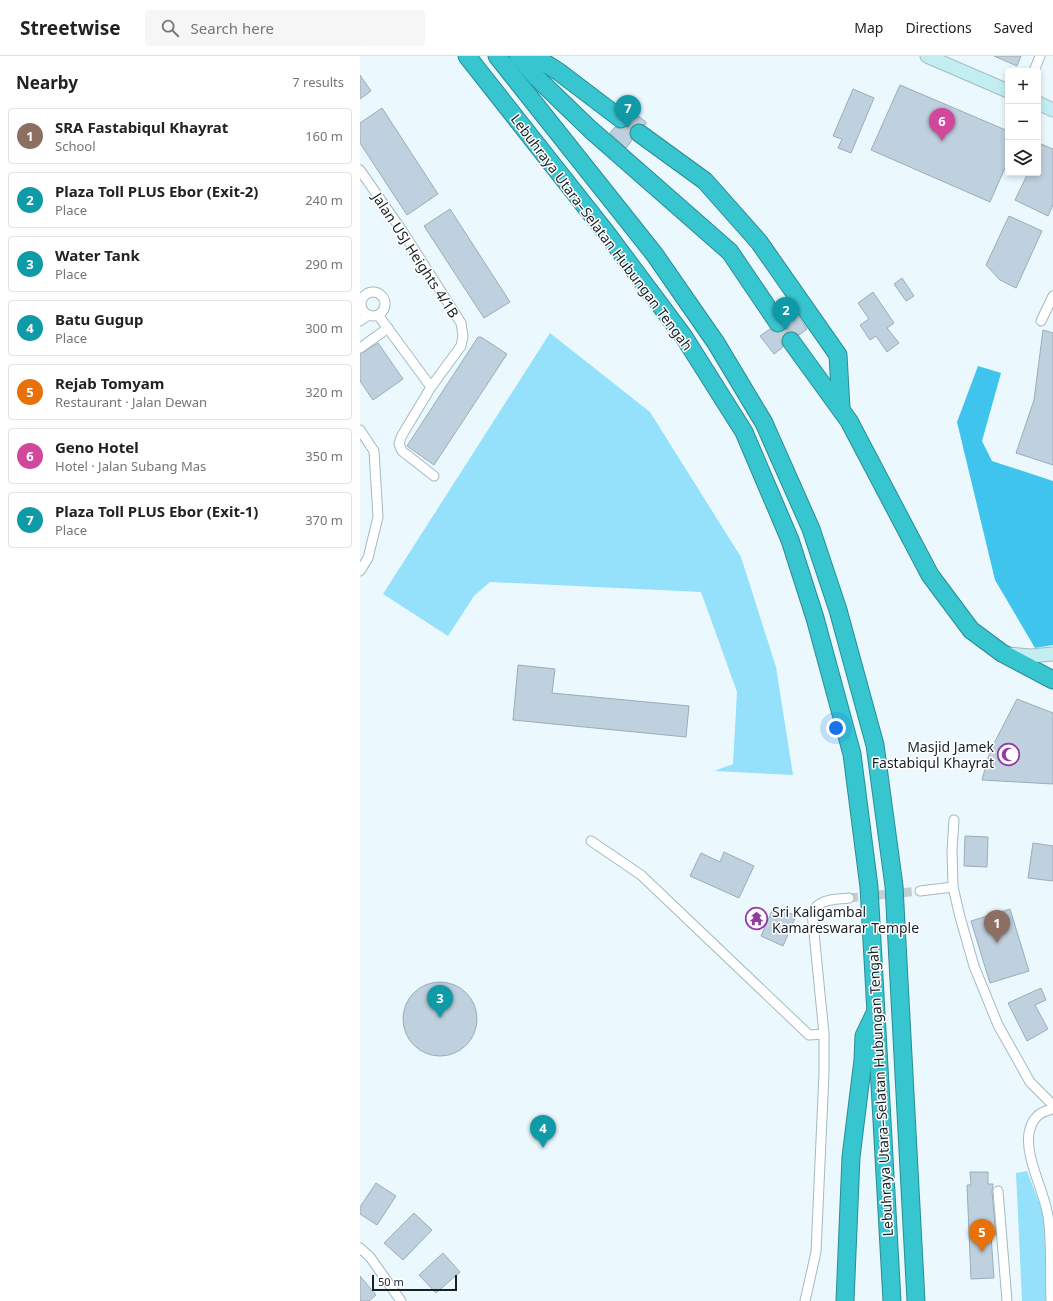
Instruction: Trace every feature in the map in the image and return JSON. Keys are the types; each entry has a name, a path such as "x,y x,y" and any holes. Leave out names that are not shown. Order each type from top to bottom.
{"highway":[{"name":"Lebuhraya Utara–Selatan Hubungan Tengah","path":"467,56 608,235 679,331 744,432 790,540 815,618 852,754 869,887 892,1301"},
{"name":"Lebuhraya Utara–Selatan Hubungan Tengah","path":"497,56 655,255 716,343 764,423 811,529 833,595 875,745 894,886 916,1301"},
{"path":"518,56 537,78 591,130 730,252 778,323"},
{"path":"534,56 559,72 621,119"},
{"path":"639,133 705,181 759,242 838,355 841,408"},
{"path":"790,342 841,408 930,575 971,630 1002,653 1053,680"},
{"path":"846,1301 851,1157 863,1060 864,1036 877,1010"}],"street":[{"path":"927,56 1005,90"},
{"path":"1035,68 1040,56"},
{"path":"1040,104 1053,110"},
{"name":"Jalan USJ Heights 4/1B","path":"360,170 403,232 461,323 463,336 461,346 431,387 401,437 399,444 402,451 434,476"},
{"path":"363,290 377,292 383,297 384,309 378,315 369,315 363,311 360,304 363,290"},
{"path":"1042,321 1053,296"},
{"path":"360,321 369,315"},
{"path":"378,315 431,387"},
{"path":"360,348 388,328"},
{"path":"360,430 374,451 378,517 368,558 360,571"},
{"path":"1002,653 1031,656 1053,654"},
{"path":"954,820 952,850 953,887 974,966 998,1025 1030,1082 1053,1105"},
{"path":"591,841 641,875 809,1035 824,1034"},
{"path":"920,891 953,887"},
{"path":"805,1301 816,1252 824,1073 824,1034 812,913 815,907 822,901 849,898"},
{"path":"1051,1301 1046,1202 1029,1148 1030,1132 1034,1118 1044,1111 1053,1109"},
{"path":"998,1191 1007,1301"},
{"path":"360,1248 370,1257 401,1301"}],"shaded area":[{"path":"550,333 650,412 741,557 776,667 793,775 714,771 733,764 737,692 701,592 490,582 474,596 448,636 383,594"},
{"path":"978,366 1001,373 982,441 992,461 1053,481 1053,645 1035,648 995,580 957,422"},
{"path":"1027,1171 1044,1215 1048,1301 1022,1301 1016,1173"}],"building":[{"path":"994,56 1021,56 1017,66"},
{"path":"360,75 371,91 360,99"},
{"path":"900,85 1005,130 1005,168 990,202 871,150"},
{"path":"853,89 874,98 851,153 838,148 842,139 833,136"},
{"path":"382,108 438,194 407,215 360,143 360,123"},
{"path":"629,109 646,122 645,125 635,124 631,127 629,132 632,140 626,148 610,133 615,127 620,129 629,125 631,120 627,111"},
{"path":"1041,144 1053,149 1053,205 1048,216 1015,200 1027,176 1041,176"},
{"path":"450,209 510,302 484,318 424,226"},
{"path":"1009,216 1042,231 1016,288 1000,280 986,265"},
{"path":"902,278 914,296 906,301 894,284"},
{"path":"873,292 894,323 887,328 899,343 887,352 876,336 870,340 860,325 869,319 858,303"},
{"path":"794,310 807,329 799,335 790,331 785,333 781,342 783,347 774,354 760,336 770,329 778,333 784,331 788,323 786,317"},
{"path":"1043,330 1053,333 1053,465 1016,453 1034,400"},
{"path":"478,337 481,337 507,354 434,465 407,446"},
{"path":"378,343 403,379 373,400 360,381 360,354"},
{"path":"518,665 555,669 552,693 689,706 686,737 513,720"},
{"path":"1017,699 1053,713 1053,784 982,780 990,751"},
{"path":"965,836 988,837 987,867 964,866"},
{"path":"1033,843 1053,846 1053,881 1028,878"},
{"path":"724,852 754,866 739,898 690,876 701,853 720,862"},
{"path":"774,906 796,916 783,946 761,936"},
{"path":"1010,909 1029,971 990,983 971,921"},
{"path":"440,982 461,988 471,998 477,1019 471,1040 461,1050 440,1056 419,1050 409,1040 403,1019 409,998 419,988"},
{"path":"1041,988 1046,1000 1035,1005 1048,1029 1027,1041 1008,1003"},
{"path":"970,1172 988,1172 988,1184 993,1184 992,1191 996,1235 991,1235 994,1278 971,1279 967,1185 971,1185"},
{"path":"376,1183 396,1196 377,1225 360,1214 360,1207"},
{"path":"414,1213 432,1230 403,1260 384,1243"},
{"path":"443,1253 460,1272 436,1293 419,1275"},
{"path":"360,1276 376,1295 369,1301 360,1301"}],"tunnel":[{"path":"621,119 639,133"},
{"path":"778,323 791,341"},
{"path":"849,898 920,891"}],"place":[{"name":"Plaza Toll PLUS Ebor (Exit-1)","path":"628,128"},
{"name":"Geno Hotel","path":"942,141"},
{"name":"Plaza Toll PLUS Ebor (Exit-2)","path":"786,330"},
{"name":"Masjid Jamek Fastabiqul Khayrat","path":"1009,754"},
{"name":"Sri Kaligambal Kamareswarar Temple","path":"757,919"},
{"name":"SRA Fastabiqul Khayrat","path":"997,943"},
{"name":"Water Tank","path":"440,1018"},
{"name":"Batu Gugup","path":"543,1148"},
{"name":"Rejab Tomyam","path":"982,1252"}]}
